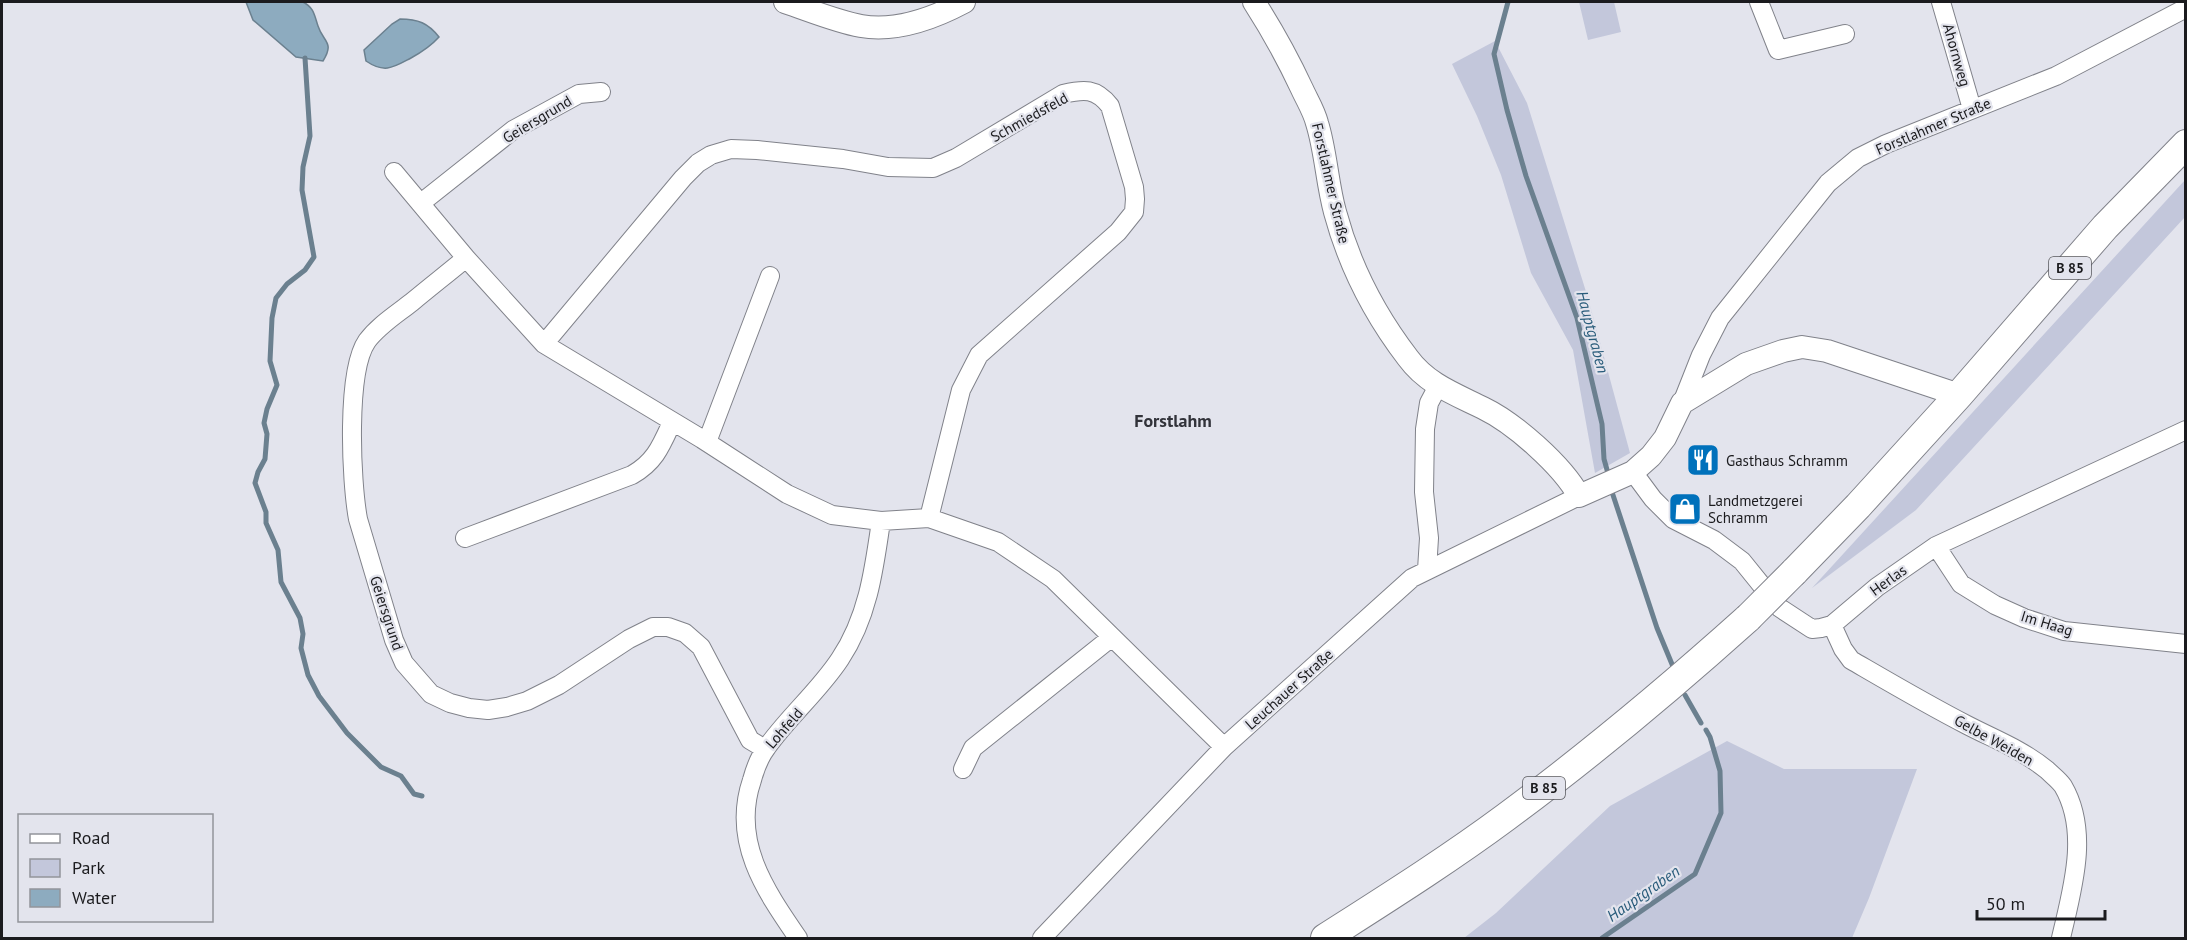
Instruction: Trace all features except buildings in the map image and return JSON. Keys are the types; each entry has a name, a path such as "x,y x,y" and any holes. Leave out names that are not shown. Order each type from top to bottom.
{"main road":[{"name":"B 85","path":"1325,939 1504,818 1602,744 1748,618 1858,506 1959,395 2105,227 2186,144"}],"street":[{"path":"785,2 862,26 902,25 921,20 964,2"},
{"name":"Forstlahmer Straße","path":"1254,2 1288,60 1317,120 1335,209 1349,256 1366,291 1408,359 1438,386 1484,408 1514,427 1559,468 1571,481 1579,496 1634,472 1651,456 1665,438 1701,355 1720,318 1828,183 1858,158 1886,144 2056,76 2186,8"},
{"path":"1759,2 1778,50 1845,34"},
{"name":"Ahornweg","path":"1941,2 1972,109"},
{"name":"Schmiedsfeld","path":"544,344 682,178 698,163 711,155 731,149 757,150 843,159 888,167 933,168 956,159 1063,94 1078,90 1091,91 1102,96 1110,106 1134,187 1134,212 1118,232 979,355 961,390 929,518"},
{"name":"Geiersgrund","path":"421,203 513,130 579,94 601,92"},
{"path":"394,172 466,258 544,344 707,442 787,494 832,515 881,521 929,518 998,542 1053,579 1224,747"},
{"name":"Geiersgrund","path":"466,258 385,322 368,340 359,355 355,374 352,465 354,499 391,630 404,663 431,694 450,703 488,710 531,699 559,685 629,639 653,627 668,627 685,633 701,647 750,740 765,749"},
{"path":"707,442 770,276"},
{"path":"1682,403 1746,364 1782,351 1802,347 1827,351 1959,395"},
{"path":"1427,570 1428,538 1424,492 1425,429 1429,403 1438,386"},
{"path":"465,538 632,475 646,467 653,459 672,422"},
{"name":"Herlas","path":"1832,625 1877,587 1936,546 2186,430"},
{"path":"1634,472 1653,499 1673,519 1714,540 1742,561 1780,608 1812,629 1832,625"},
{"name":"Leuchauer Straße","path":"1042,939 1224,747 1412,578 1579,496"},
{"name":"Lohfeld","path":"798,939 771,898 750,854 744,823 746,795 765,749 824,681 853,637 873,580 881,521"},
{"name":"Im Haag","path":"1936,546 1962,584 1995,605 2024,618 2064,631 2186,644"},
{"name":"Gelbe Weiden","path":"1832,625 1843,650 1851,660 1967,725 2007,743 2034,759 2063,785 2072,808 2077,838 2075,872 2061,939"},
{"path":"963,769 973,748 1112,637"}],"green space":[{"path":"1579,2 1614,2 1621,32 1588,40"},
{"path":"1495,41 1527,103 1588,298 1630,453 1595,473 1573,350 1531,273 1501,175 1477,116 1452,64"},
{"path":"2185,180 2185,217 1916,510 1812,588"},
{"path":"1727,741 1784,769 1917,769 1852,938 1464,938 1496,913 1610,806"}],"water":[{"path":"246,2 303,2 307,4 327,42 328,50 323,61 296,57 253,20"},
{"path":"400,19 422,23 431,28 439,37 422,51 389,68 379,67 366,61 364,50"}],"waterway":[{"name":"Hauptgraben","path":"1508,2 1494,54 1526,176 1577,318 1602,424 1604,459 1609,477"},
{"path":"305,58 310,136 303,167 302,190 314,257 305,270 287,284 276,298 272,318 270,361 277,385 267,409 264,423 267,434 265,459 255,483 266,512 266,523 278,550 281,582 300,618 303,634 301,648 308,675 319,696 347,733 381,767 401,776 414,794 422,796"},
{"name":"Hauptgraben","path":"1611,489 1657,628 1674,669"},
{"name":"Hauptgraben","path":"1685,695 1701,723"},
{"name":"Hauptgraben","path":"1602,938 1695,874 1721,813 1720,771 1706,730"}],"place":[{"name":"Gasthaus Schramm","path":"1703,460"},
{"name":"Landmetzgerei Schramm","path":"1685,509"}],"district":[{"name":"Forstlahm","path":"1173,420"}]}
